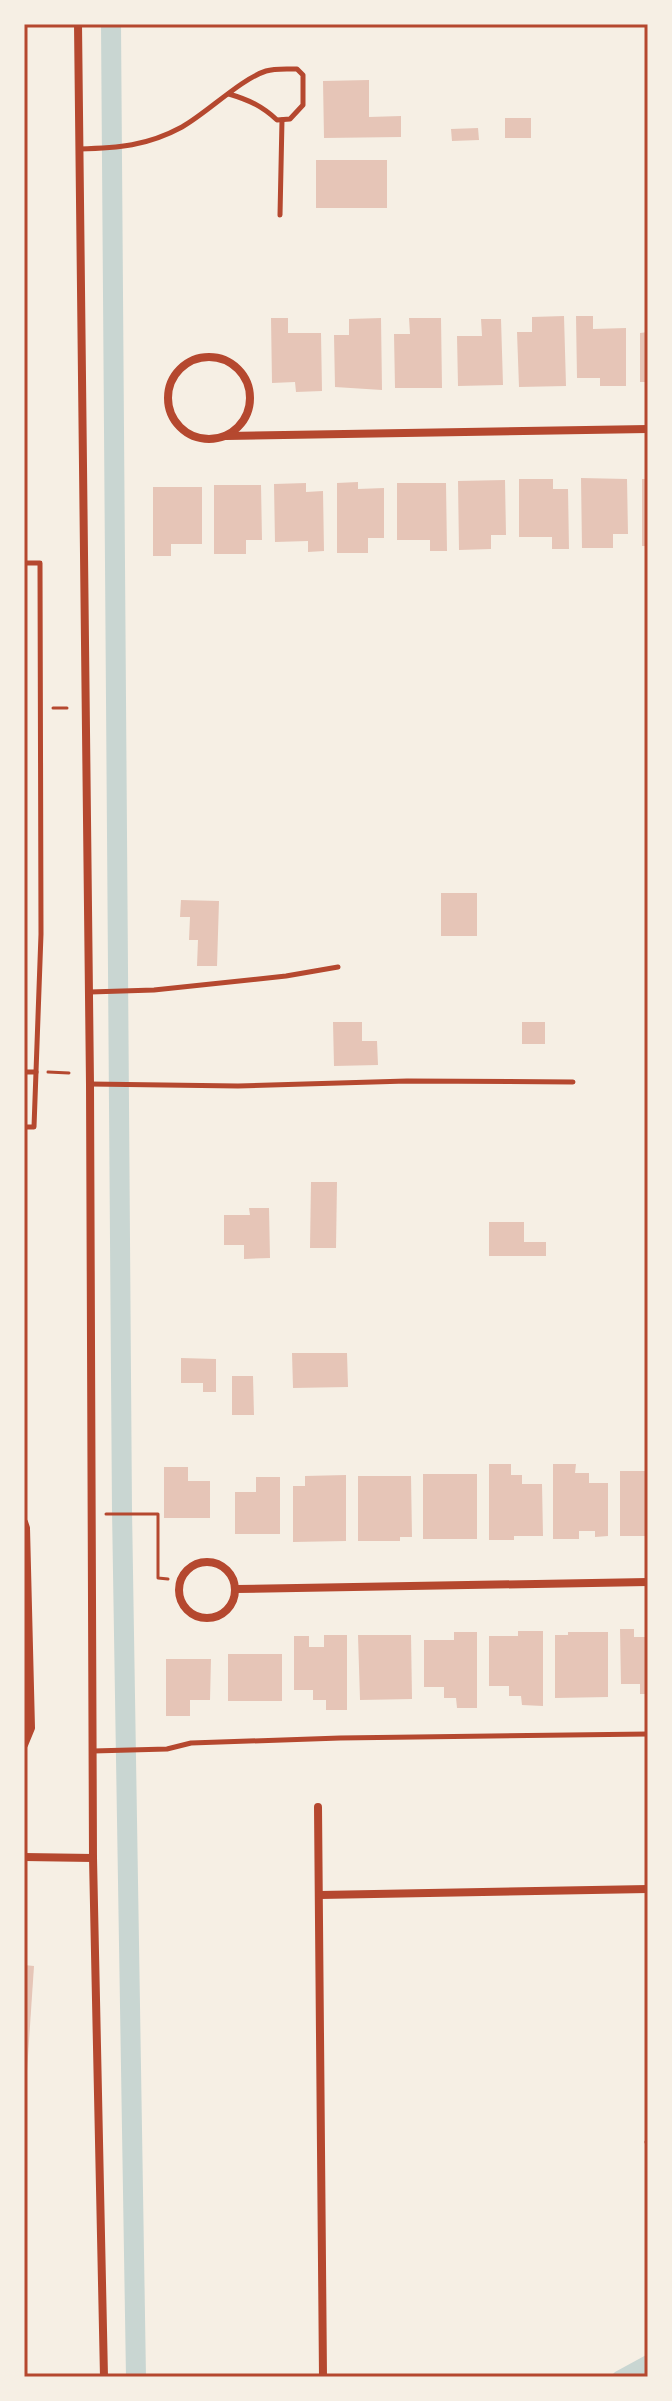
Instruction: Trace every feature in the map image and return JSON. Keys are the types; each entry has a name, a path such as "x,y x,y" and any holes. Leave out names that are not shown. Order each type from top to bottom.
{"street":[{"path":"78,24 90,1084 93,1858 104,2377"},
{"path":"226,436 239,426 248,413 251,397 247,381 238,368 224,359 208,356 192,360 179,369 170,383 167,399 171,415 180,428 194,437 648,429"},
{"path":"24,1522 31,1728 24,1745"},
{"path":"203,1561 222,1565 234,1580 236,1589 235,1598 224,1613 206,1619 189,1612 183,1605 179,1587 186,1570 203,1561"},
{"path":"236,1589 648,1582"},
{"path":"318,1807 323,2377"},
{"path":"24,1857 93,1858"},
{"path":"320,1895 648,1889"}],"lane":[{"path":"79,149 125,147 149,141 182,126 229,94 266,71 297,69 303,75 303,105 290,119 277,120 251,100 229,94"},
{"path":"280,215 282,120"},
{"path":"24,563 40,563 41,934 34,1127 24,1127"},
{"path":"89,992 144,990 286,976 338,967"},
{"path":"24,1072 36,1072"},
{"path":"90,1084 238,1086 407,1081 573,1082"},
{"path":"92,1751 167,1749 191,1743 325,1738 648,1734"}],"path":[{"path":"36,1072 69,1073"},
{"path":"106,1514 158,1514 158,1578 168,1579"}],"shaded area":[{"path":"648,2354 648,2377 610,2377 615,2372"}],"building":[{"path":"369,80 369,117 401,116 401,137 324,138 323,81"},
{"path":"505,118 531,118 531,138 505,138"},
{"path":"478,128 479,140 452,141 451,129"},
{"path":"316,160 387,160 387,208 316,208"},
{"path":"564,316 566,386 519,387 517,332 532,332 532,317"},
{"path":"576,316 593,316 593,329 626,328 626,386 600,386 600,378 577,378"},
{"path":"271,318 288,318 288,333 321,333 322,391 296,392 295,382 272,383"},
{"path":"381,318 382,390 335,387 334,335 349,335 349,319"},
{"path":"409,318 441,318 442,388 395,388 394,334 410,334"},
{"path":"481,319 501,319 503,385 458,386 457,336 482,336"},
{"path":"648,332 648,382 640,382 640,333"},
{"path":"581,478 627,479 628,534 613,534 613,548 582,548"},
{"path":"519,479 553,479 553,489 568,489 569,549 552,549 552,537 519,537"},
{"path":"642,479 648,479 648,546 642,546"},
{"path":"505,480 506,535 491,535 491,549 459,550 458,481"},
{"path":"358,482 358,489 384,488 384,538 368,538 368,553 337,553 337,483"},
{"path":"306,483 306,492 323,491 324,551 308,552 308,541 275,542 274,484"},
{"path":"397,483 446,483 447,551 430,551 430,540 397,540"},
{"path":"214,485 261,485 262,540 246,540 246,554 214,554"},
{"path":"153,487 202,487 202,544 171,544 171,556 153,556"},
{"path":"441,893 477,893 477,936 441,936"},
{"path":"181,900 219,901 217,966 197,966 198,940 189,940 190,917 180,917"},
{"path":"333,1022 362,1022 362,1041 377,1041 378,1065 334,1066"},
{"path":"522,1022 545,1022 545,1044 522,1044"},
{"path":"311,1182 337,1182 336,1248 310,1248"},
{"path":"249,1208 269,1208 270,1258 244,1259 244,1245 224,1245 224,1215 250,1215"},
{"path":"489,1222 524,1222 524,1242 546,1242 546,1256 489,1256"},
{"path":"292,1353 347,1353 348,1387 293,1388"},
{"path":"181,1358 216,1359 216,1392 203,1392 203,1383 181,1383"},
{"path":"232,1376 253,1376 254,1415 232,1415"},
{"path":"489,1464 511,1464 511,1475 522,1475 522,1484 542,1484 543,1536 489,1540"},
{"path":"553,1464 576,1464 575,1473 589,1473 589,1483 608,1483 608,1536 595,1537 595,1531 579,1531 579,1539 553,1539"},
{"path":"164,1467 188,1467 188,1481 210,1481 210,1518 164,1518"},
{"path":"620,1471 648,1471 648,1536 620,1536"},
{"path":"423,1474 477,1474 477,1539 423,1539"},
{"path":"346,1475 346,1541 293,1542 293,1486 305,1486 305,1476"},
{"path":"358,1476 411,1476 412,1537 400,1537 400,1541 358,1541"},
{"path":"256,1477 280,1477 280,1534 235,1534 235,1492 256,1492"},
{"path":"620,1629 634,1629 634,1637 648,1637 648,1694 640,1694 640,1684 621,1684"},
{"path":"518,1631 543,1631 543,1706 522,1705 521,1696 509,1696 509,1686 489,1686 489,1636 518,1636"},
{"path":"454,1632 477,1632 477,1708 457,1708 456,1698 444,1698 444,1687 424,1687 424,1640 454,1640"},
{"path":"568,1632 608,1632 608,1697 555,1698 555,1635 568,1635"},
{"path":"324,1635 347,1635 347,1710 326,1710 326,1700 313,1700 313,1690 294,1690 294,1636 309,1636 309,1647 324,1647"},
{"path":"358,1635 411,1635 412,1699 360,1700"},
{"path":"228,1654 282,1654 282,1701 228,1701"},
{"path":"166,1659 211,1659 210,1700 190,1700 190,1716 166,1716"},
{"path":"24,1965 34,1966 26,2086 24,2086"}],"waterway":[{"path":"111,24 122,1510 136,2377"}]}
